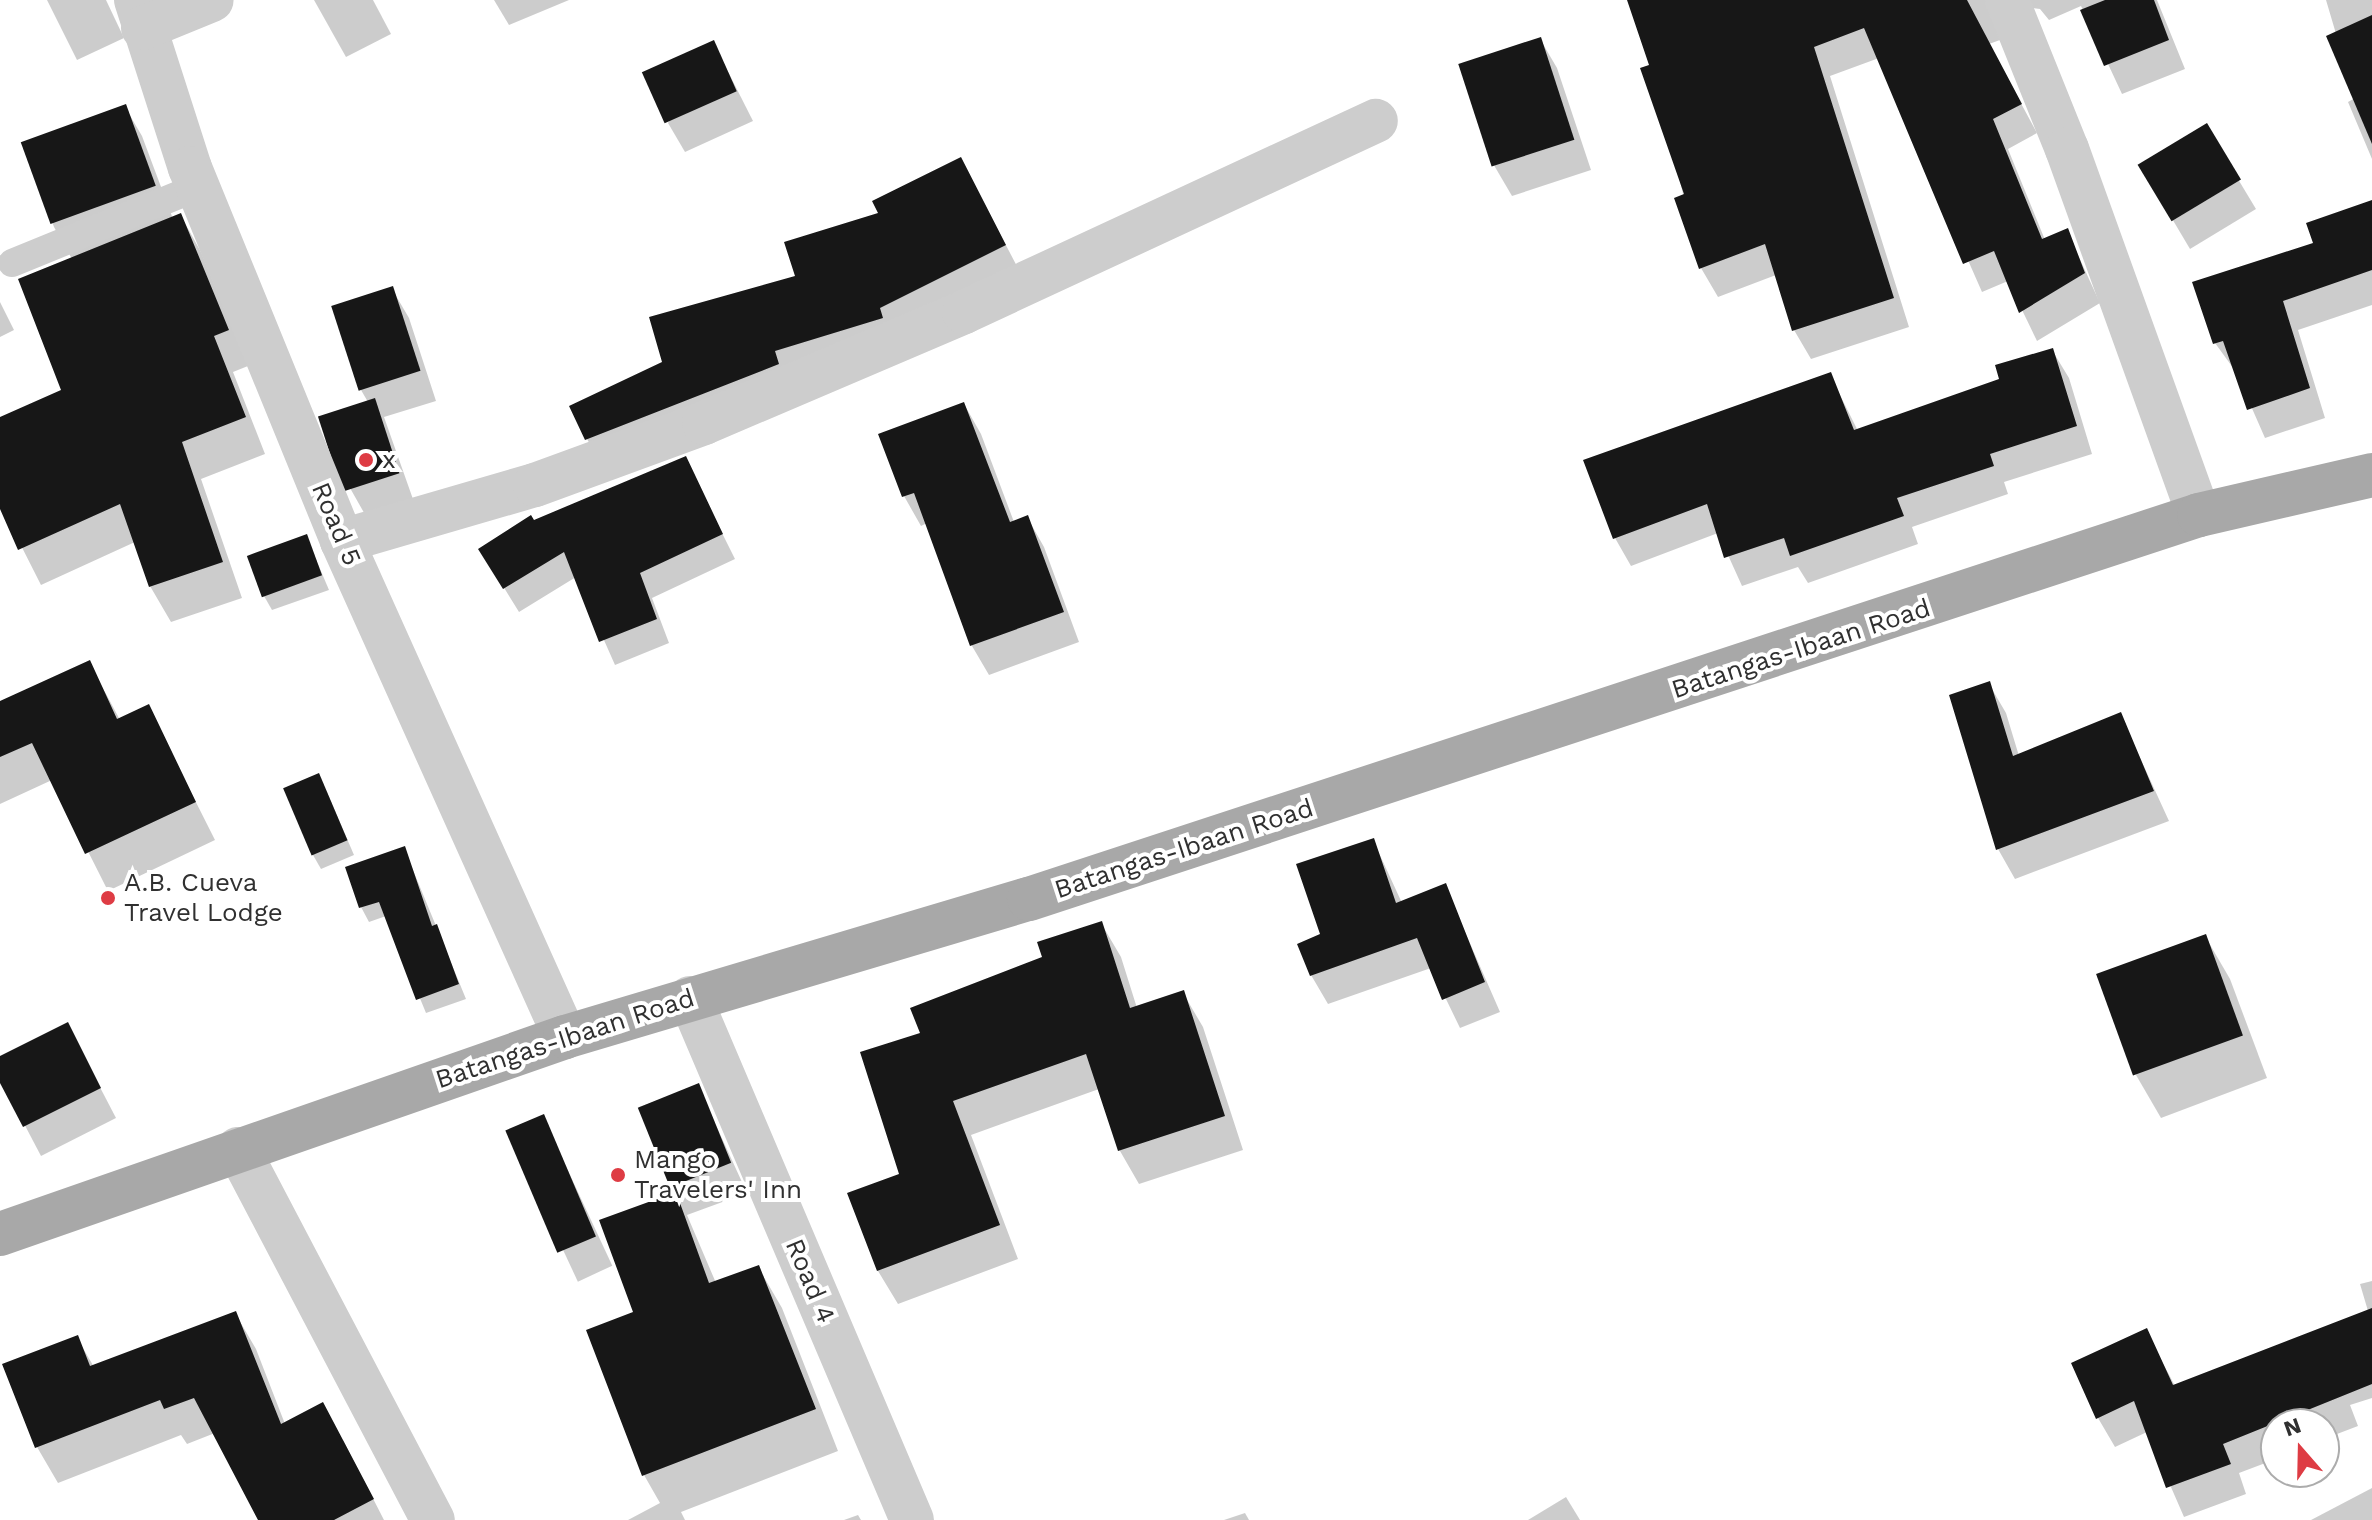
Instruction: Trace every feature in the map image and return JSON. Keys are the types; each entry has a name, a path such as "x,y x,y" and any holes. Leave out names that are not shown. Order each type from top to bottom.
{"main road":[{"name":"Batangas-Ibaan Road","path":"0,1234 565,1037 1060,889 2199,515 2372,475"}],"street":[{"path":"140,14 212,0"},
{"path":"2007,0 2084,194 2199,515"},
{"name":"Road 5","path":"140,14 198,187 342,541 565,1037"},
{"path":"342,541 535,485 704,423 964,312 1376,121"},
{"name":"Road 4","path":"690,998 912,1520"},
{"path":"238,1149 433,1520"}],"lane":[{"path":"12,263 198,187"}],"building":[{"path":"1627,0 1967,0 2022,104 1993,119 2042,239 2068,228 2085,273 2019,313 1994,251 1963,264 1864,28 1814,47 1894,298 1792,331 1765,244 1699,269 1674,198 1684,194 1640,68 1649,65"},
{"path":"2105,0 2154,0 2169,40 2104,66 2080,10"},
{"path":"2372,15 2372,144 2326,36"},
{"path":"1541,37 1574,140 1492,167 1458,64"},
{"path":"714,40 737,91 665,123 642,72"},
{"path":"126,104 156,186 51,224 21,142"},
{"path":"2207,123 2241,180 2172,221 2138,165"},
{"path":"961,157 1006,245 880,308 883,318 775,351 779,364 585,440 569,406 662,362 649,317 795,276 784,242 878,213 872,201"},
{"path":"2372,200 2372,270 2283,301 2310,388 2247,410 2223,341 2213,344 2192,282 2313,243 2306,223"},
{"path":"181,213 229,330 214,336 246,417 182,442 223,562 149,587 120,504 18,550 0,509 0,417 61,390 18,279"},
{"path":"393,286 421,371 359,391 331,306"},
{"path":"2053,348 2077,426 1990,454 1994,466 1897,498 1904,516 1790,556 1784,538 1724,558 1707,504 1613,539 1583,460 1831,372 1854,430 1999,379 1995,365"},
{"path":"375,398 399,473 342,492 318,417"},
{"path":"964,402 1010,522 1028,515 1064,612 970,646 914,493 902,497 878,434"},
{"path":"686,456 723,534 640,573 657,619 599,642 564,552 503,589 478,549 531,515 534,520"},
{"path":"307,534 322,575 262,597 247,556"},
{"path":"90,660 117,719 149,704 196,802 85,854 32,743 0,757 0,701"},
{"path":"1990,681 2013,756 2121,712 2154,791 1996,850 1949,695"},
{"path":"319,773 348,840 312,855 283,788"},
{"path":"1374,838 1396,903 1446,883 1485,982 1442,1000 1417,938 1310,976 1297,944 1320,934 1296,864"},
{"path":"405,846 432,926 437,924 459,984 416,1000 379,902 359,908 345,867"},
{"path":"1102,921 1130,1008 1184,990 1225,1116 1118,1151 1086,1054 953,1101 1000,1225 877,1271 847,1193 899,1174 860,1052 920,1033 910,1008 1042,957 1037,942"},
{"path":"2206,934 2243,1035 2133,1076 2096,974"},
{"path":"68,1022 101,1088 23,1127 0,1083 0,1056"},
{"path":"699,1083 731,1163 670,1187 638,1108"},
{"path":"544,1114 596,1236 557,1253 505,1130"},
{"path":"676,1192 709,1283 759,1265 816,1409 642,1476 586,1330 633,1312 599,1220"},
{"path":"2372,1308 2372,1384 2312,1408 2260,1408 2260,1429 2223,1444 2231,1464 2166,1488 2134,1401 2096,1419 2071,1363 2147,1328 2173,1385"},
{"path":"236,1311 281,1424 323,1402 374,1499 334,1520 258,1520 194,1398 164,1409 160,1400 35,1448 2,1364 78,1335 90,1366"}],"place":[{"name":"x","path":"366,460"},
{"name":"A.B. Cueva Travel Lodge","path":"108,898"},
{"name":"Mango Travelers' Inn","path":"618,1175"}]}
